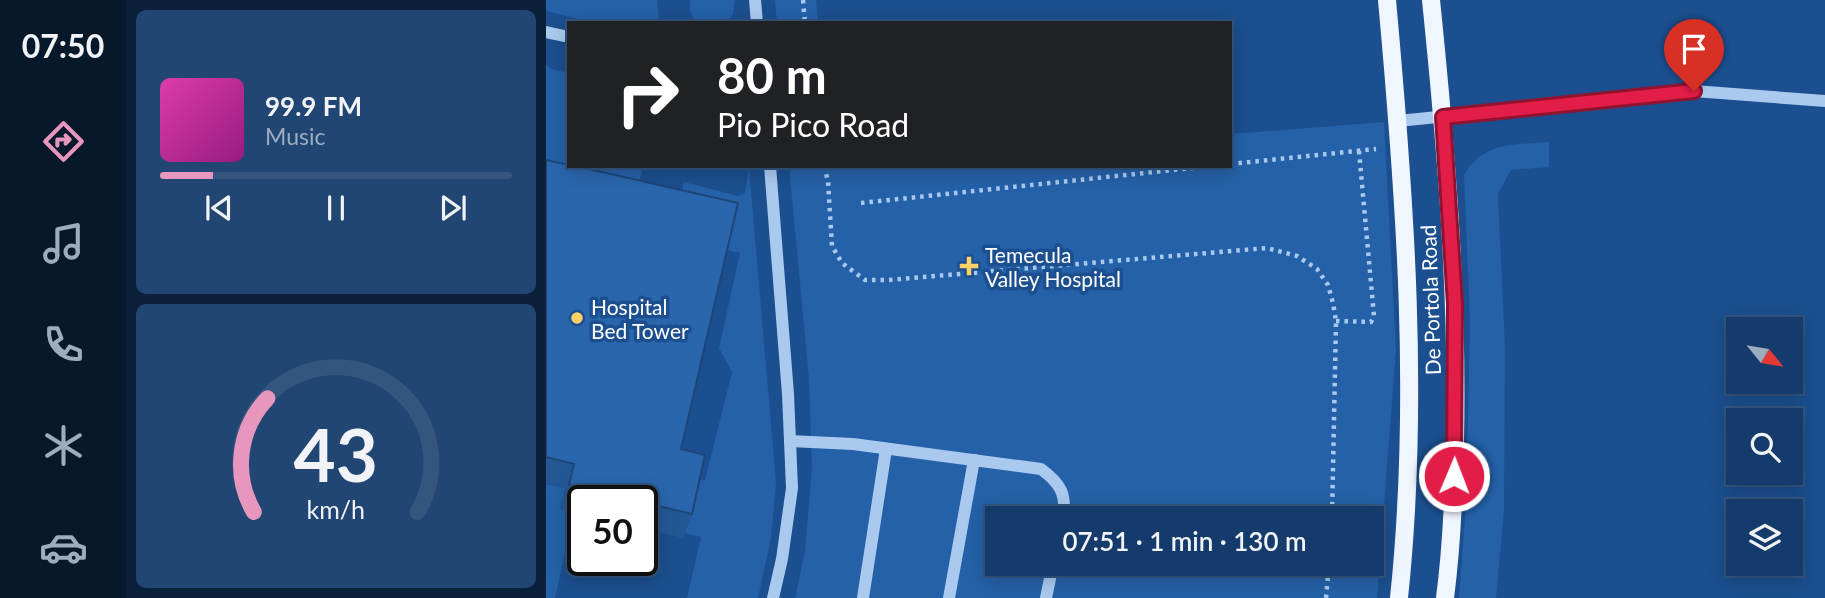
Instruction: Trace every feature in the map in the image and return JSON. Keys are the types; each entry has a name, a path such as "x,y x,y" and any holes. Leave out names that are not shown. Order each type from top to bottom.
{"main road":[{"name":"De Portola Road","path":"1387,0 1398,121 1410,374 1408,484 1399,598"},
{"name":"De Portola Road","path":"1432,0 1443,117 1455,304 1454,501 1446,598"}],"street":[{"path":"755,0 757,21"},
{"path":"546,32 567,37"},
{"path":"1398,121 1694,91 1825,101"},
{"path":"770,168 788,394 792,488 774,598"},
{"path":"790,441 853,444 1041,469 1058,481 1064,506"},
{"path":"863,598 886,449"},
{"path":"949,598 974,460"},
{"path":"1046,598 1051,576"}],"path":[{"path":"803,0 805,21"},
{"path":"1232,164 1399,146"},
{"path":"1336,321 1371,322 1374,316 1359,150"},
{"path":"825,168 828,181 832,246 842,263 865,280 1266,248 1297,256 1317,269 1328,285 1336,321 1332,506"},
{"path":"861,203 1192,168"},
{"path":"1326,598 1328,576"}],"shaded area":[{"path":"546,0 657,0 659,21 587,21 546,11"},
{"path":"690,0 735,0 733,14 728,21 694,21 690,11"},
{"path":"775,0 816,0 818,21 777,21"},
{"path":"546,64 551,69 567,73 567,168 643,168 634,205 546,186"},
{"name":"Temecula Valley Hospital","path":"1384,122 1396,349 1384,506 985,506 985,576 1379,576 1377,598 795,598 805,551 812,468 809,379 789,168 1232,168 1232,134"},
{"path":"1549,142 1549,167 1511,170 1498,194 1505,347 1504,510 1496,598 1459,598 1466,503 1470,322 1464,175 1472,164 1491,150"},
{"path":"749,168 776,483 771,538 758,598 687,598 701,537 684,533 696,479 705,480 732,372 719,348 740,253 724,249 676,215 684,182 738,196 745,193"},
{"path":"546,484 565,488 560,509 567,511 567,544 555,598 546,598"}],"building":[{"path":"546,160 567,165 567,168 585,168 738,203 681,449 705,455 692,514 658,506 658,485 569,485 574,464 546,457"}],"place":[{"name":"Temecula Valley Hospital","path":"969,266"},
{"name":"Hospital Bed Tower","path":"577,318"}],"route":[{"path":"1454,476 1455,304 1443,117 1694,91"}]}
